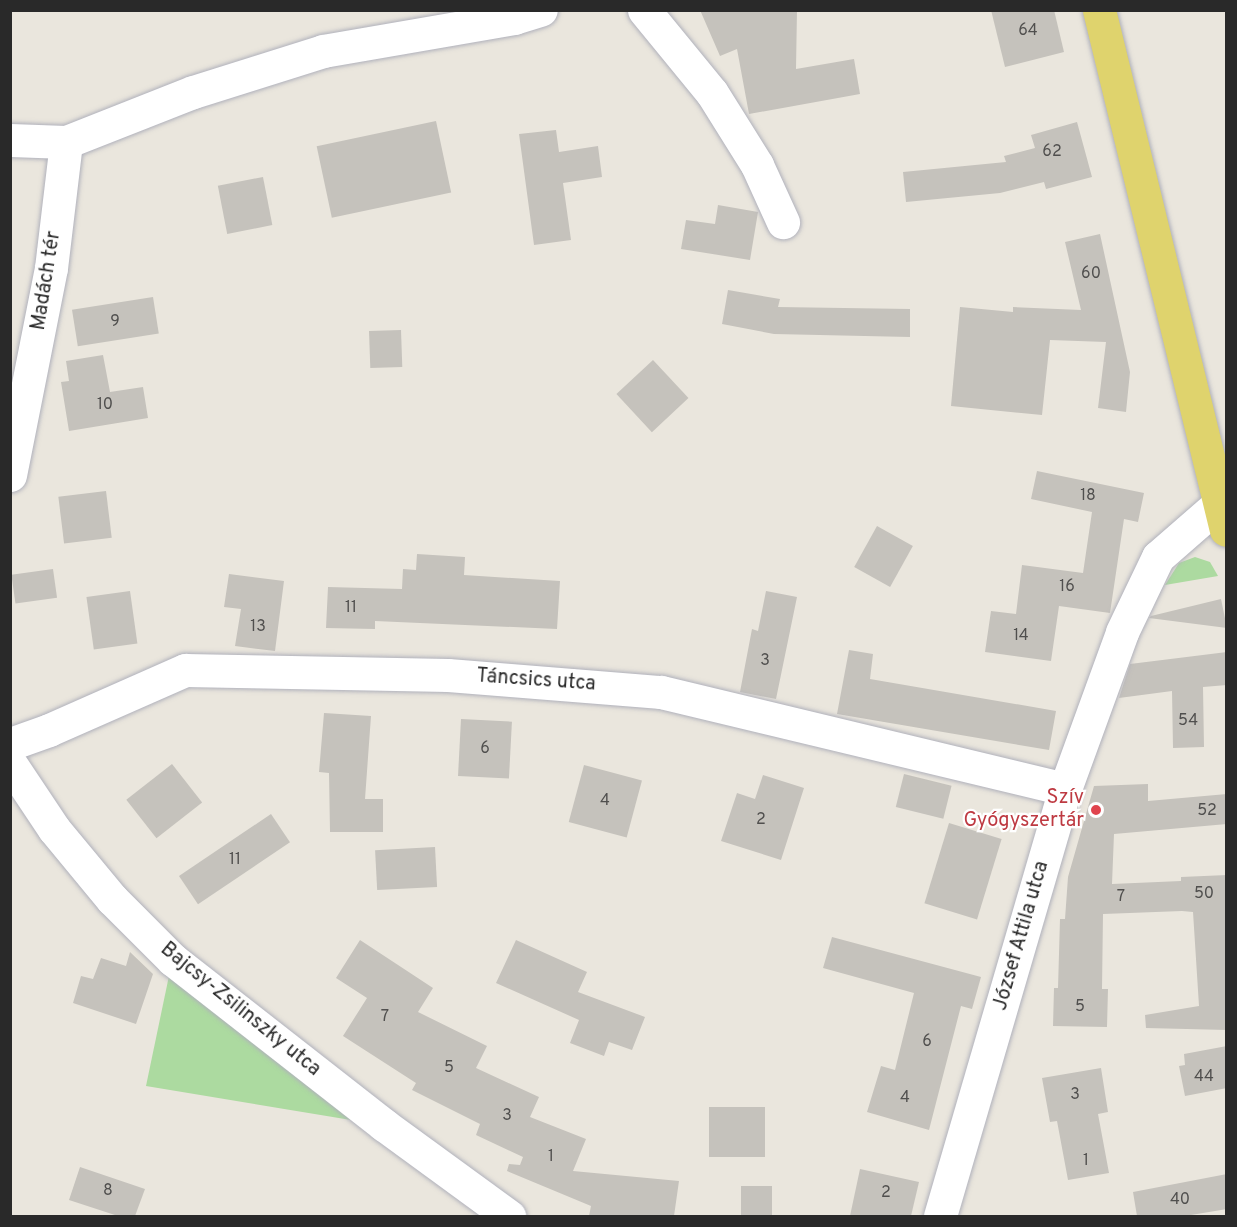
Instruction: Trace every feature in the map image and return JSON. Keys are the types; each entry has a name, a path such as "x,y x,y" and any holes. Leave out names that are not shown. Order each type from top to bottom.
{"main road":[{"path":"1099,10 1223,517"}],"street":[{"path":"10,140 66,142 193,92 323,51 514,18 541,10"},
{"path":"644,10 712,93 757,165 783,222"},
{"name":"Madách tér","path":"10,475 51,268 66,142"},
{"name":"József Attila utca","path":"951,1209 1065,789 1122,632 1158,557 1223,517"},
{"name":"Táncsics utca","path":"10,744 49,730 185,670 448,675 661,692 1065,789"},
{"name":"Bajcsy-Zsilinszky utca","path":"10,763 54,829 112,899 173,960 384,1125 509,1216"}],"green space":[{"path":"1195,557 1210,562 1218,576 1165,585 1179,563"},
{"path":"170,971 363,1122 146,1086"}],"building":[{"path":"700,10 797,10 796,69 854,59 860,94 749,114 737,49 720,56"},
{"path":"991,10 1054,10 1064,52 1005,67"},
{"path":"436,121 451,192 332,218 317,146"},
{"path":"1077,122 1092,177 1046,189 1044,182 1000,193 906,202 903,172 1006,162 1004,156 1035,148 1031,135"},
{"path":"556,130 559,152 598,146 602,177 563,183 571,240 534,245 519,134"},
{"path":"263,177 272,225 227,234 218,186"},
{"path":"718,205 758,212 750,260 681,249 686,220 715,224"},
{"path":"1100,234 1130,372 1126,412 1098,408 1106,342 1050,340 1042,415 951,406 960,307 1013,312 1013,307 1081,310 1065,242"},
{"path":"728,290 780,299 778,307 910,309 910,337 774,334 722,324"},
{"path":"153,297 159,334 78,346 72,310"},
{"path":"401,330 402,367 370,368 369,331"},
{"path":"103,355 110,392 143,387 148,418 69,431 61,382 69,381 66,361"},
{"path":"653,360 688,398 652,432 616,394"},
{"path":"1037,471 1144,493 1138,522 1124,519 1110,613 1059,606 1051,661 985,652 991,611 1016,614 1022,565 1083,573 1092,512 1031,499"},
{"path":"106,491 112,538 64,543 58,497"},
{"path":"877,526 913,546 890,587 854,567"},
{"path":"417,554 465,557 464,575 560,581 557,629 375,621 375,629 326,628 328,587 402,589 403,569 416,570"},
{"path":"53,569 57,598 15,604 11,575"},
{"path":"229,574 284,581 275,651 235,646 241,609 224,607"},
{"path":"130,591 137,643 94,650 86,597"},
{"path":"766,591 797,597 776,699 740,692 752,629 758,631"},
{"path":"1221,599 1227,628 1149,618 1151,616"},
{"path":"849,650 873,654 870,679 1056,711 1049,750 837,714"},
{"path":"1227,652 1227,685 1203,687 1204,747 1173,748 1172,691 1119,698 1130,664"},
{"path":"324,713 371,716 365,799 383,799 383,832 330,832 329,773 319,772"},
{"path":"461,719 512,722 509,779 458,776"},
{"path":"172,764 202,803 156,838 126,800"},
{"path":"584,765 642,781 627,838 569,822"},
{"path":"904,774 952,786 943,819 896,807"},
{"path":"763,775 804,788 781,860 721,841 737,793 755,799"},
{"path":"1148,784 1148,801 1227,794 1227,824 1114,834 1112,884 1181,881 1181,877 1227,875 1227,1030 1146,1028 1145,1015 1199,1006 1193,912 1182,911 1103,914 1102,989 1108,989 1107,1027 1053,1026 1054,988 1058,988 1060,919 1065,919 1068,877 1094,786"},
{"path":"271,814 290,842 198,904 179,876"},
{"path":"949,823 1002,839 977,919 924,903"},
{"path":"435,847 437,887 377,890 375,850"},
{"path":"832,937 981,977 972,1009 961,1006 929,1130 867,1112 881,1066 895,1070 914,993 823,968"},
{"path":"360,940 433,988 418,1012 487,1046 476,1068 539,1097 530,1117 586,1139 573,1171 679,1181 674,1216 589,1216 591,1206 507,1171 509,1164 520,1165 523,1157 476,1135 480,1124 412,1090 416,1083 343,1036 367,998 336,978"},
{"path":"516,940 587,972 578,992 645,1017 632,1050 609,1042 604,1056 570,1043 579,1020 496,983"},
{"path":"130,952 153,974 136,1024 73,1003 81,976 93,979 101,958 126,966"},
{"path":"1227,1046 1227,1088 1185,1096 1179,1066 1185,1065 1184,1054"},
{"path":"1101,1068 1108,1112 1098,1114 1109,1173 1068,1180 1057,1121 1050,1122 1042,1078"},
{"path":"709,1107 765,1107 765,1157 709,1157"},
{"path":"80,1167 145,1189 135,1216 118,1216 69,1200"},
{"path":"860,1169 919,1182 911,1216 850,1216"},
{"path":"1227,1174 1227,1209 1185,1216 1137,1216 1133,1192"},
{"path":"741,1186 772,1186 772,1216 741,1216"}],"place":[{"name":"Szív Gyógyszertár","path":"1096,810"}]}
